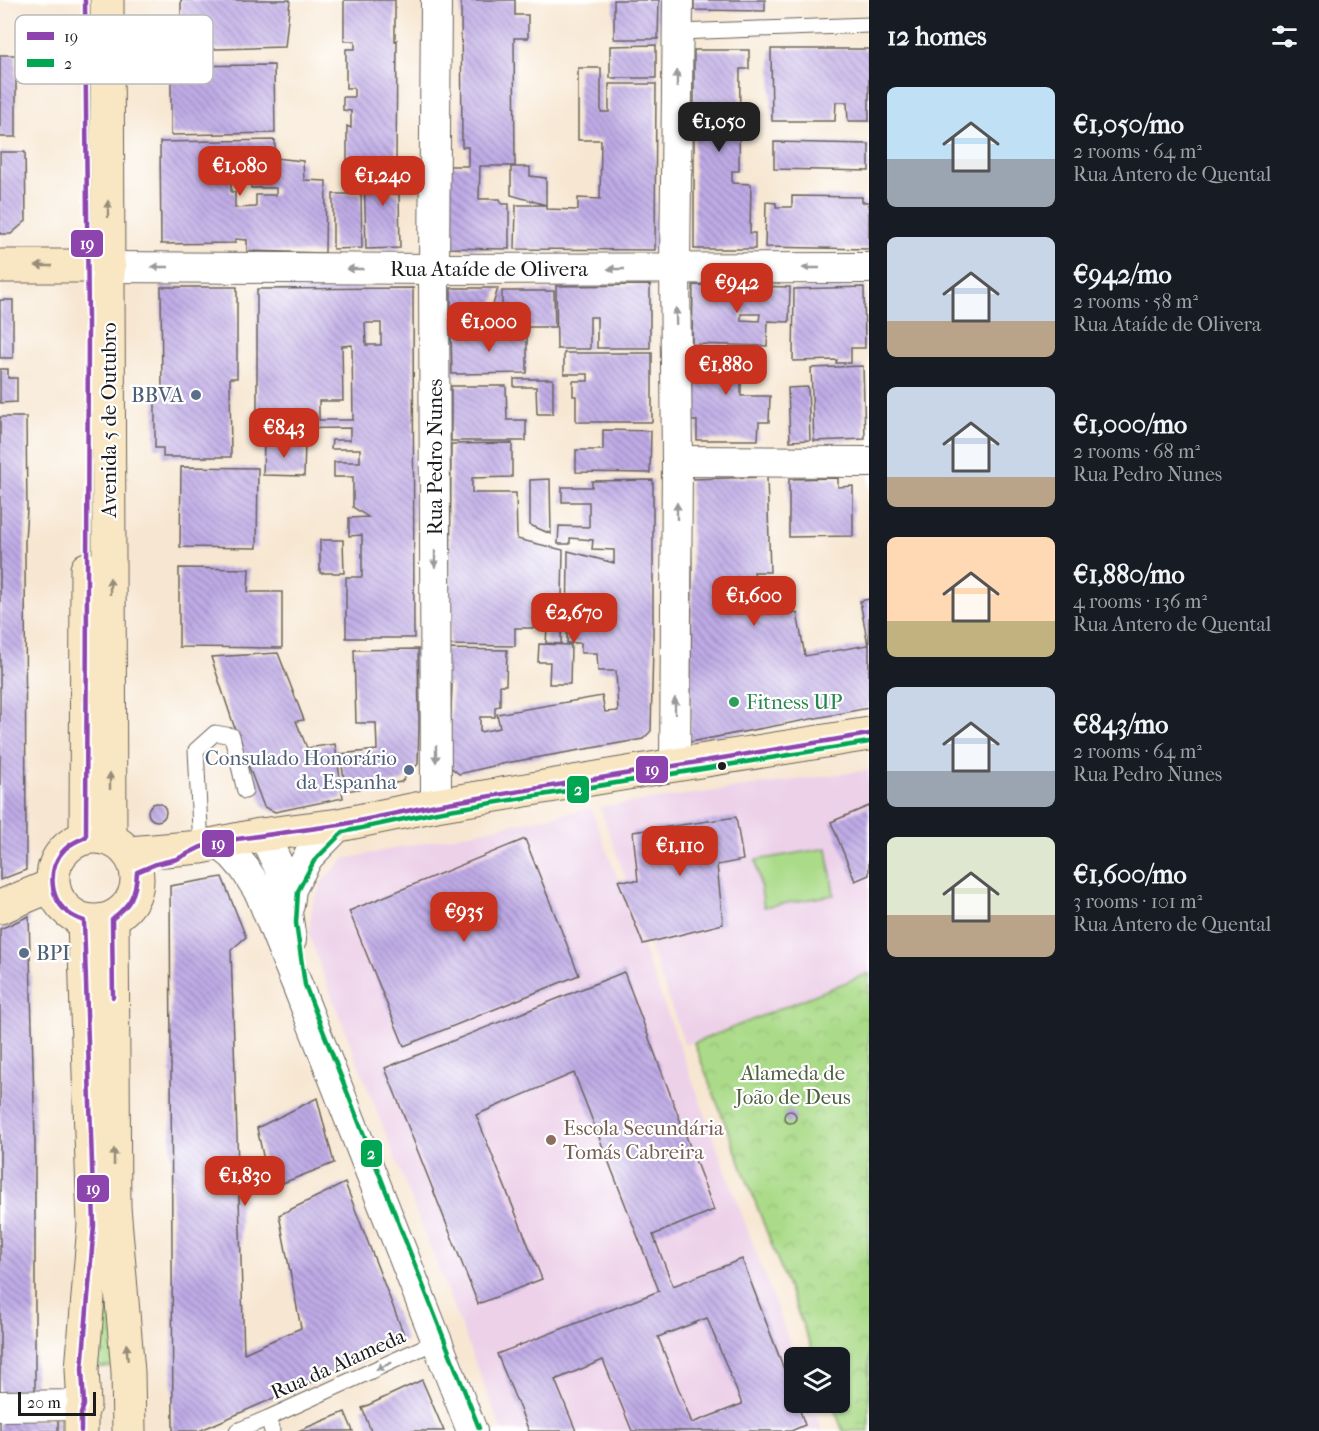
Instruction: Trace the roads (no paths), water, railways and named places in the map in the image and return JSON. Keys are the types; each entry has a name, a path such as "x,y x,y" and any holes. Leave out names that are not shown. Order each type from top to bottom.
{"main road":[{"name":"Avenida 5 de Outubro","path":"85,0 86,15"},
{"name":"Avenida 5 de Outubro","path":"106,15 107,0"},
{"name":"Avenida 5 de Outubro","path":"89,84 98,266 115,850"},
{"name":"Avenida 5 de Outubro","path":"98,266 104,84"},
{"name":"Rua Ataíde de Olivera","path":"0,266 98,266"},
{"path":"115,850 137,886 133,900 124,910 98,920 74,917 64,910 52,885 53,872 56,861 74,842 115,850 156,864 177,859 209,845 255,836 339,825 436,805 869,734"},
{"path":"0,907 52,885"},
{"path":"83,1418 82,1369 94,1225 98,920"},
{"path":"98,920 114,1207 128,1372 129,1422"},
{"path":"83,1418 86,1397 95,1386 110,1387 119,1392 129,1422"}],"street":[{"name":"Rua Pedro Nunes","path":"436,0 434,269 436,805"},
{"path":"675,765 677,461 675,268 678,0"},
{"name":"Rua Ataíde de Olivera","path":"98,266 434,269 869,268"},
{"path":"677,461 869,462"},
{"path":"288,923 291,889 299,873 308,857 339,825"},
{"path":"298,987 281,871 269,846 255,836 250,855 260,893 472,1431"},
{"path":"209,845 232,855 245,869 260,893"},
{"path":"0,1406 83,1418"}],"lane":[{"path":"678,32 869,25"},
{"path":"209,845 196,750 216,733 232,736 245,791"},
{"name":"Rua da Alameda","path":"237,1431 270,1425 437,1341"}],"place":[{"name":"BBVA","path":"196,395"},
{"name":"Fitness UP","path":"734,702"},
{"name":"Consulado Honorário da Espanha","path":"409,770"},
{"name":"BPI","path":"24,953"},
{"name":"Escola Secundária Tomás Cabreira","path":"551,1140"}],"park label":[{"name":"Alameda de João de Deus","path":"793,1085"}]}
